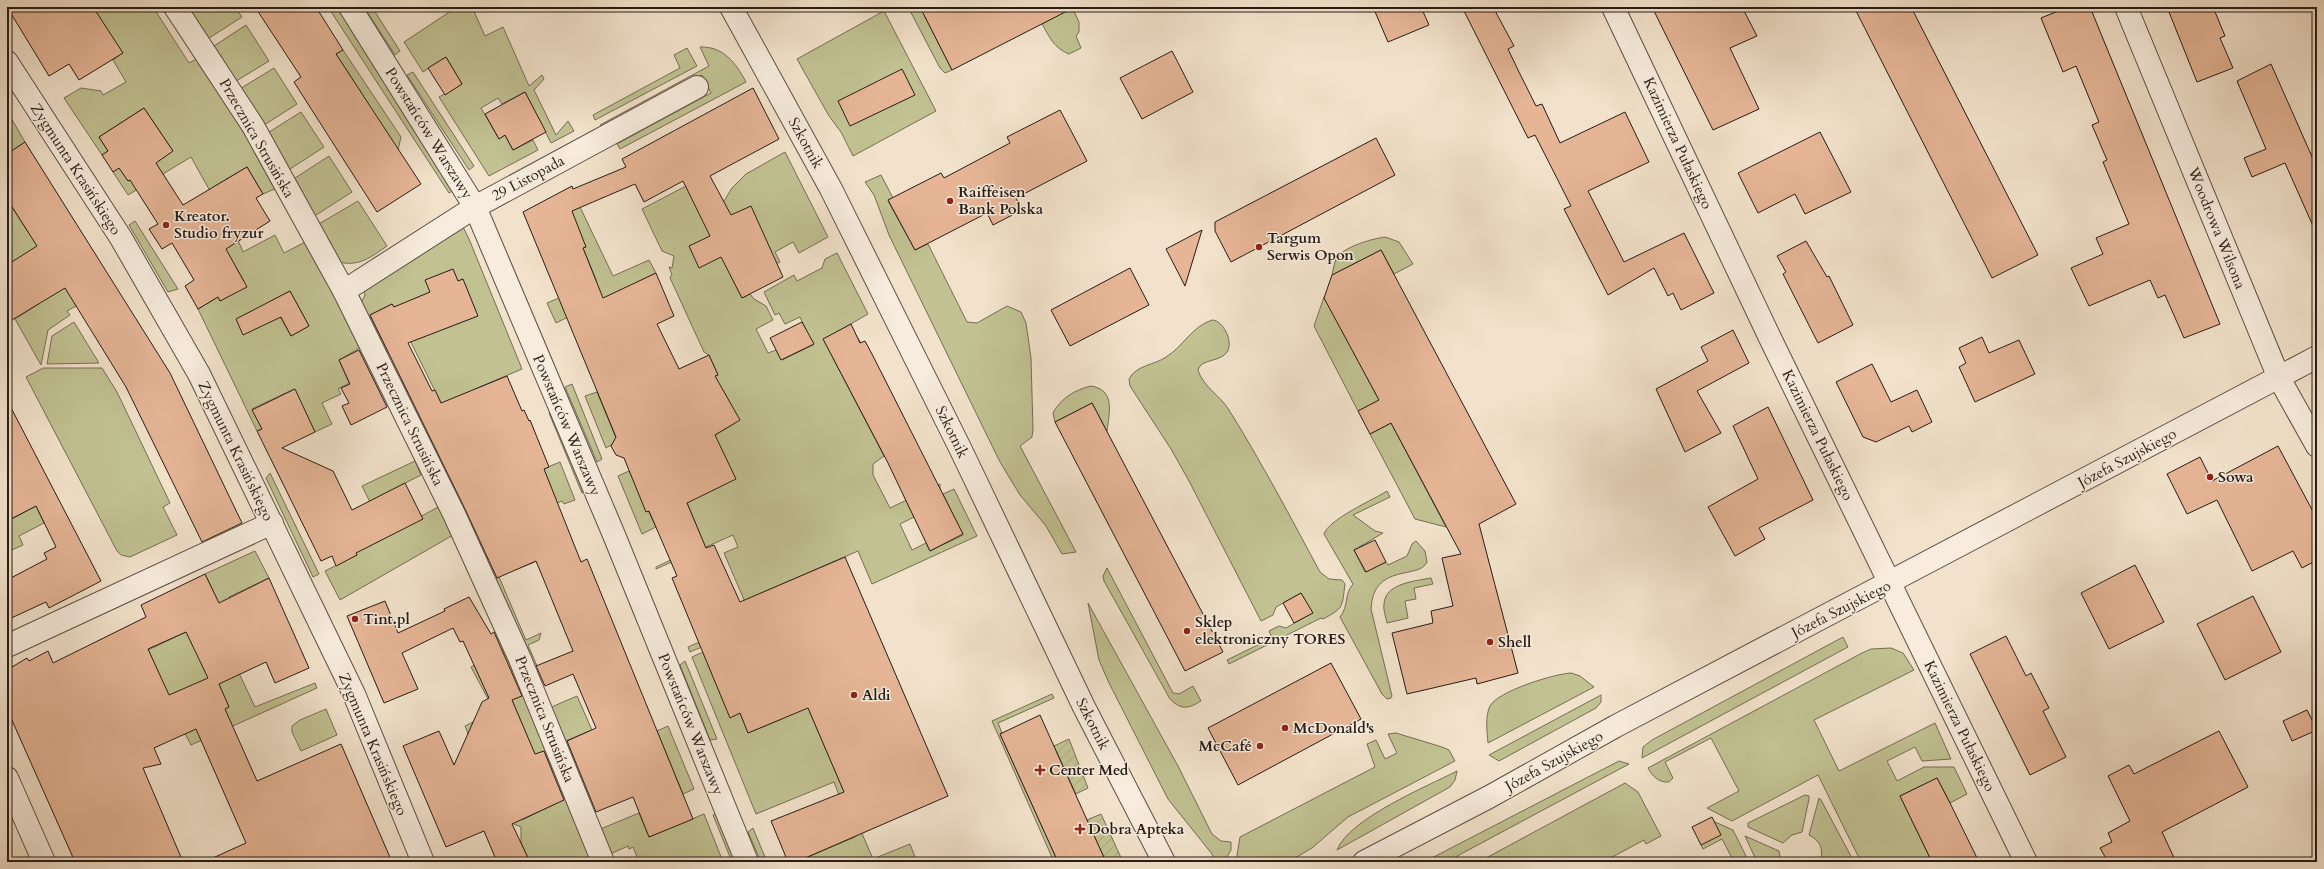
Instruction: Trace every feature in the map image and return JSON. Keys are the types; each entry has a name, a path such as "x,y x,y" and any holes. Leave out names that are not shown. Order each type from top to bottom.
{"street":[{"name":"Przecznica Strusińska","path":"176,7 253,126 344,291 454,514 520,658 603,862"},
{"name":"Powstańców Warszawy","path":"350,7 475,207 611,528 747,862"},
{"name":"Szkotnik","path":"731,7 831,189 961,450 1084,707 1164,862"},
{"name":"Kazimierza Pułaskiego","path":"1613,7 1768,333 1892,583 2026,862"},
{"name":"Woodrowa Wilsona","path":"2126,7 2279,378 2317,446"},
{"name":"Zygmunta Krasińskiego","path":"7,62 121,238 191,360 272,523 354,694 423,862"},
{"name":"29 Listopada","path":"344,291 475,207 697,87"},
{"name":"Józefa Szujskiego","path":"1364,862 1484,800 1616,726 1892,583 2317,357"},
{"path":"7,646 272,523"},
{"path":"7,778 44,862"}],"green space":[{"path":"93,7 153,7 189,63 202,56 279,187 263,194 247,167 215,186 243,252 275,235 284,253 309,240 363,346 339,360 349,383 338,389 341,394 322,403 332,424 315,432 294,389 252,409 262,429 257,431 198,309 218,297 220,301 229,296 227,292 244,281 232,260 222,266 230,227 191,157 128,195 113,172 119,167 128,181 173,151 144,108 99,137 108,151 102,155 64,98 81,88 101,91 103,95 126,82 113,60 122,53","holes":["290,291 309,326 291,336 271,301"]},
{"path":"184,7 235,7 242,17 206,40"},
{"path":"328,7 337,7 456,189 449,193"},
{"path":"364,7 372,7 400,51 395,55"},
{"path":"457,7 472,7 485,36 503,27 529,86 542,75 544,79 534,90 556,135 568,121 574,131 551,143 525,92 502,104 498,98 481,108 499,139 505,135 513,150 533,140 538,150 489,176 439,97 462,84 446,57 423,72 404,42"},
{"path":"908,7 920,7 952,70 945,73 940,68"},
{"path":"1072,7 1079,22 1079,32 1076,36 1081,48 1069,54 1056,46 1042,24"},
{"path":"884,11 936,111 853,156 841,132 829,116 797,59"},
{"path":"246,25 269,61 233,83 211,48"},
{"path":"700,47 715,49 728,57 738,68 746,82 620,149 617,144 711,93 702,75 604,128 600,125 709,66"},
{"path":"687,48 697,66 595,120 593,115 680,68 674,55"},
{"path":"343,50 401,137 398,150 336,54"},
{"path":"274,68 297,104 261,127 238,90"},
{"path":"413,72 474,166 469,170 407,75"},
{"path":"7,111 25,142 7,154"},
{"path":"301,112 324,147 287,171 266,134"},
{"path":"785,152 828,237 799,253 793,242 775,252 780,262 736,286 742,298 750,294 754,299 766,306 773,320 756,329 768,353 776,350 782,360 813,345 800,317 785,324 779,313 775,315 764,292 794,275 797,281 822,268 825,259 837,253 868,314 835,333 839,343 856,335 861,343 833,358 884,456 873,464 873,475 890,508 940,484 940,490 909,506 914,517 900,524 912,550 926,543 930,551 963,535 943,494 954,489 977,536 872,584 858,551 759,594 873,859 910,844 917,862 796,862 855,837 834,782 756,814 692,657 703,652 730,717 740,713 748,733 782,719 762,670 740,631 690,652 688,647 720,633 745,602 724,553 738,547 733,535 656,569 656,567 704,544 683,493 706,441 735,423 724,405 729,401 723,390 697,385 718,375 709,355 704,352 671,280 670,277 672,275 669,267 672,268 674,256 662,251 642,209 686,186 701,213 724,201 732,188 746,174"},
{"path":"329,156 352,192 313,217 292,180"},
{"path":"881,175 893,198 888,201 915,250 928,244 967,322 977,323 1007,306 1021,312 1026,323 1031,358 1033,430 1032,437 1020,446 1076,552 1062,554 1046,526 1020,495 1000,462 889,235 874,195 865,182"},
{"path":"358,201 387,246 359,262 339,262 317,225"},
{"path":"12,207 28,232 38,227 76,306 67,311 70,315 48,330 41,365 15,319 40,303 13,261 7,265 7,210"},
{"path":"580,207 613,276 649,260 656,273 556,323 547,303 597,282 583,248 586,247 568,213"},
{"path":"135,221 178,289 168,292 129,225"},
{"path":"463,227 522,369 475,389 506,484 560,462 575,500 564,504 562,501 518,519 535,562 515,570 497,531 486,494 392,304 370,315 388,350 383,353 360,305 365,295 364,290"},
{"path":"1385,237 1399,242 1413,264 1394,274 1381,250 1332,275 1336,259 1345,250 1366,241"},
{"path":"1324,297 1379,400 1358,411 1314,326"},
{"path":"1212,320 1216,321 1223,327 1228,337 1229,348 1221,357 1206,362 1200,366 1198,370 1200,376 1229,410 1276,491 1320,572 1329,579 1342,580 1345,584 1341,606 1335,612 1229,664 1227,660 1272,638 1269,631 1279,626 1286,628 1312,613 1301,593 1276,607 1273,615 1261,621 1189,481 1171,449 1130,386 1129,379 1136,371 1162,360 1172,353 1198,327"},
{"path":"74,322 99,363 47,364 52,336"},
{"path":"43,368 102,368 117,392 170,503 163,507 177,535 130,557 121,555 117,551 26,377"},
{"path":"572,384 602,459 597,462 565,387"},
{"path":"1091,386 1099,388 1108,397 1109,410 1107,431 1092,403 1055,422 1053,413 1064,399 1074,392"},
{"path":"597,392 616,438 628,435 606,448 585,396"},
{"path":"554,411 586,491 582,493 549,413"},
{"path":"1391,423 1446,527 1415,519 1370,434"},
{"path":"415,461 421,475 382,495 399,528 442,505 455,534 340,600 325,571 357,555 347,533 386,534 362,486"},
{"path":"629,471 656,527 642,534 618,476"},
{"path":"270,473 319,574 313,577 266,478"},
{"path":"1387,491 1390,497 1353,515 1375,531 1383,533 1354,550 1365,572 1386,562 1388,565 1407,556 1412,544 1416,541 1425,551 1427,562 1423,567 1416,570 1388,578 1380,584 1374,594 1371,609 1392,696 1391,698 1387,699 1382,694 1340,617 1345,609 1348,592 1353,584 1324,534 1334,522 1342,516"},
{"path":"36,506 44,523 19,536 23,545 7,552 7,510 12,519"},
{"path":"255,551 269,578 229,597 239,618 229,652 255,707 315,683 317,688 191,745 183,730 229,707 215,676 168,696 148,650 224,614 205,574"},
{"path":"1107,568 1173,693 1179,694 1193,686 1201,701 1192,706 1181,707 1170,699 1104,581 1103,576"},
{"path":"499,577 526,640 541,633 539,640 528,645 537,666 530,669 491,581"},
{"path":"1431,578 1433,584 1414,588 1416,599 1405,601 1408,618 1387,623 1384,606 1386,597 1390,592 1395,587 1402,584"},
{"path":"1088,603 1178,766 1212,834 1221,841 1231,842 1231,850 1224,862 1215,862 1212,854 1168,799 1109,683 1099,660"},
{"path":"1843,637 1848,647 1642,758 1643,747 1652,740"},
{"path":"509,648 598,862 530,862 521,843 521,827 504,820 495,805 475,815 465,793 474,788 465,767 474,749 465,726 473,722 481,741 488,739 507,784 499,799 506,813 522,820 553,805 549,794 553,787 550,780 541,776 524,738 527,736 508,690 498,689 491,692 488,699 471,667"},
{"path":"1891,648 1903,653 1914,670 1814,720 1839,771 1935,723 1951,759 1922,761 1915,747 1887,761 1897,781 1924,767 1954,767 1967,794 1950,803 1937,778 1900,796 1932,862 1861,862 1818,775 1732,821 1707,808 1739,791 1711,738 1665,762 1673,778 1669,782 1656,778 1648,768 1862,653 1871,649"},
{"path":"685,661 717,739 710,740 680,665"},
{"path":"1571,673 1580,676 1594,687 1488,743 1487,714 1490,706 1495,700 1527,684 1552,676"},
{"path":"1052,694 1054,698 998,723 1002,733 1000,734 1058,862 1054,862 992,721"},
{"path":"1601,695 1601,702 1596,708 1499,761 1489,755"},
{"path":"577,696 592,730 561,743 547,709"},
{"path":"326,709 337,735 301,751 292,732 292,726 300,720"},
{"path":"668,726 694,789 683,794 657,731"},
{"path":"1396,733 1449,750 1455,761 1348,817 1312,848 1288,862 1236,862 1240,837 1375,767 1367,744 1376,740 1385,759 1397,753 1388,734"},
{"path":"1069,739 1088,788 1076,794 1054,746"},
{"path":"1619,761 1629,764 1446,862 1424,862"},
{"path":"1457,771 1455,780 1450,787 1337,850 1345,838 1357,826 1373,815 1390,804"},
{"path":"1625,783 1638,792 1661,836 1646,844 1644,840 1603,862 1485,862 1486,858"},
{"path":"1805,795 1809,796 1809,799 1802,832 1792,835 1783,843 1748,827 1748,823"},
{"path":"1819,798 1854,862 1828,862 1821,859 1822,851 1820,845 1809,835"},
{"path":"717,812 737,862 732,862 713,815"},
{"path":"639,813 649,837 704,814 723,862 635,862 638,859 633,847 629,849 628,846 608,855 598,830"},
{"path":"1101,814 1123,862 1106,862 1087,820"},
{"path":"1715,822 1733,830 1749,862 1734,862 1722,839 1703,849 1701,845"},
{"path":"753,828 767,862 761,862 748,832"},
{"path":"1745,836 1779,851 1781,862 1757,862"}],"building":[{"path":"7,7 93,7 123,53 79,80 69,64 49,76"},
{"path":"255,7 316,7 343,50 336,54 421,184 377,212 294,82 301,77"},
{"path":"920,7 1075,7 952,70"},
{"path":"1373,7 1421,7 1429,25 1388,42"},
{"path":"1462,7 1493,7 1514,46 1508,49 1519,72 1536,106 1542,104 1560,143 1625,112 1649,162 1588,191 1624,262 1684,233 1714,293 1681,310 1673,293 1668,296 1654,268 1608,295 1564,209 1571,206 1535,135 1528,138"},
{"path":"1652,7 1742,7 1757,36 1730,48 1759,109 1713,130"},
{"path":"1854,7 1911,7 2038,255 1992,278"},
{"path":"2068,7 2090,7 2220,324 2184,338 2165,295 2158,298 2150,280 2089,306 2071,268 2103,254 2096,238 2129,224 2103,162 2107,160 2092,125 2099,122 2076,66 2063,72 2041,18"},
{"path":"2167,7 2213,7 2225,36 2220,38 2233,68 2197,82"},
{"path":"1172,51 1193,92 1142,119 1120,78"},
{"path":"446,57 462,84 445,95 428,68"},
{"path":"2271,64 2317,168 2317,235 2285,163 2252,177 2244,158 2266,149 2237,81"},
{"path":"902,69 915,95 850,126 838,101"},
{"path":"753,88 779,139 710,176 731,215 751,206 783,277 742,298 721,257 699,268 689,246 710,236 683,181 644,202 635,184 572,211 586,247 583,248 603,298 656,273 674,316 657,324 679,369 709,355 718,375 715,376 740,420 715,435 736,479 687,503 706,548 714,545 740,602 845,557 948,796 796,862 788,862 771,821 844,792 808,708 748,733 740,713 730,718 672,578 677,576 649,511 646,512 624,458 616,455 611,446 616,437 523,212 572,186 573,189 626,167 622,159"},
{"path":"525,92 546,132 513,150 505,135 499,139 485,114"},
{"path":"144,108 173,151 156,163 183,205 247,167 263,194 256,198 270,221 226,249 247,287 220,301 218,297 198,309 185,286 194,280 172,243 162,249 149,229 158,224 130,180 128,181 119,168 113,172 102,155 108,151 99,137"},
{"path":"1060,110 1087,161 1016,198 1022,210 993,225 987,213 915,250 888,200 941,173 944,178 1010,143 1007,137"},
{"path":"1820,132 1851,192 1805,214 1795,194 1758,213 1738,173"},
{"path":"1376,138 1395,175 1231,262 1215,231 1215,222"},
{"path":"25,142 170,373 242,523 202,542 126,387 65,288 7,323 7,265 37,246 7,199 7,154"},
{"path":"1202,230 1185,286 1166,249"},
{"path":"1806,241 1827,277 1829,276 1853,325 1818,343 1783,274 1786,272 1777,256"},
{"path":"1381,250 1516,504 1479,524 1518,673 1477,684 1476,678 1407,694 1392,633 1433,623 1431,611 1453,606 1442,558 1461,554 1391,423 1370,434 1358,411 1379,400 1324,298 1332,275"},
{"path":"1130,268 1149,305 1070,346 1051,310"},
{"path":"453,269 458,281 463,279 478,316 408,343 432,391 435,390 441,403 507,376 522,411 524,410 529,421 530,420 549,467 544,469 581,562 587,559 693,819 649,837 633,797 596,812 567,741 596,728 573,674 545,686 536,666 573,651 536,561 497,578 370,315 392,304 394,307 430,292 425,280"},
{"path":"290,291 309,326 291,336 281,317 243,335 236,319"},
{"path":"802,322 814,344 781,360 770,338"},
{"path":"851,324 860,343 865,341 873,356 963,534 930,551 888,463 823,339"},
{"path":"1733,330 1749,363 1697,391 1721,433 1685,452 1656,389 1708,361 1701,347"},
{"path":"1982,337 1989,353 2019,340 2035,374 1975,402 1959,367 1966,363 1959,348"},
{"path":"359,350 387,407 351,425 342,406 349,403 341,388 350,384 339,360"},
{"path":"1872,364 1891,402 1917,390 1932,422 1912,432 1909,426 1876,442 1863,437 1836,382"},
{"path":"295,389 315,432 282,448 333,471 352,510 405,483 423,519 356,553 357,555 336,566 332,556 321,561 257,431 262,429 252,410"},
{"path":"7,400 101,581 49,608 46,602 7,620 7,580 47,559 44,553 56,547 36,506 7,521"},
{"path":"1092,403 1223,652 1185,671 1055,422"},
{"path":"1768,407 1813,500 1759,528 1765,539 1735,556 1708,507 1758,479 1733,426"},
{"path":"2278,446 2317,519 2317,560 2302,568 2293,551 2252,571 2217,500 2187,514 2167,474 2200,457 2212,481"},
{"path":"1375,540 1386,562 1366,572 1354,550"},
{"path":"2135,565 2164,622 2109,649 2081,593"},
{"path":"205,574 219,603 269,578 309,668 275,683 266,662 219,684 229,707 225,709 257,781 341,744 392,862 204,862 246,843 196,729 154,748 161,764 143,768 183,862 75,862 7,709 7,670 27,658 29,661 48,651 53,663 146,617 141,605","holes":["186,632 208,678 169,695 148,649"]},
{"path":"1301,593 1313,613 1294,623 1283,603"},
{"path":"2253,596 2281,652 2225,680 2197,624"},
{"path":"469,597 491,634 494,632 522,696 512,700 535,754 544,751 564,800 512,824 530,862 497,862 484,831 446,847 403,746 439,731 454,765 482,702 489,698 463,641 460,642 453,628 402,653 418,689 384,703 347,616 385,601 398,633 445,611 444,609"},
{"path":"2006,636 2026,676 2031,673 2049,708 2043,711 2066,757 2030,775 1970,654"},
{"path":"1331,663 1361,719 1238,785 1208,728"},
{"path":"2307,710 2317,730 2292,741 2283,721"},
{"name":"Center Med","path":"1040,715 1106,862 1058,862 1000,734"},
{"path":"2219,731 2248,787 2162,832 2176,862 2108,862 2100,848 2112,842 2108,833 2130,821 2108,776 2129,765 2134,774"},
{"path":"1937,778 1979,862 1932,862 1900,796"},
{"path":"1712,817 1721,835 1701,845 1692,827"}],"place":[{"name":"Raiffeisen Bank Polska","path":"950,201"},
{"name":"Kreator. Studio fryzur","path":"166,225"},
{"name":"Targum Serwis Opon","path":"1259,247"},
{"name":"Sowa","path":"2210,477"},
{"name":"Tint.pl","path":"355,619"},
{"name":"Sklep elektroniczny TORES","path":"1187,631"},
{"name":"Shell","path":"1490,642"},
{"name":"Aldi","path":"854,695"},
{"name":"McDonald's","path":"1285,728"},
{"name":"McCafé","path":"1260,746"},
{"name":"Center Med","path":"1040,770"},
{"name":"Dobra Apteka","path":"1080,829"}]}
